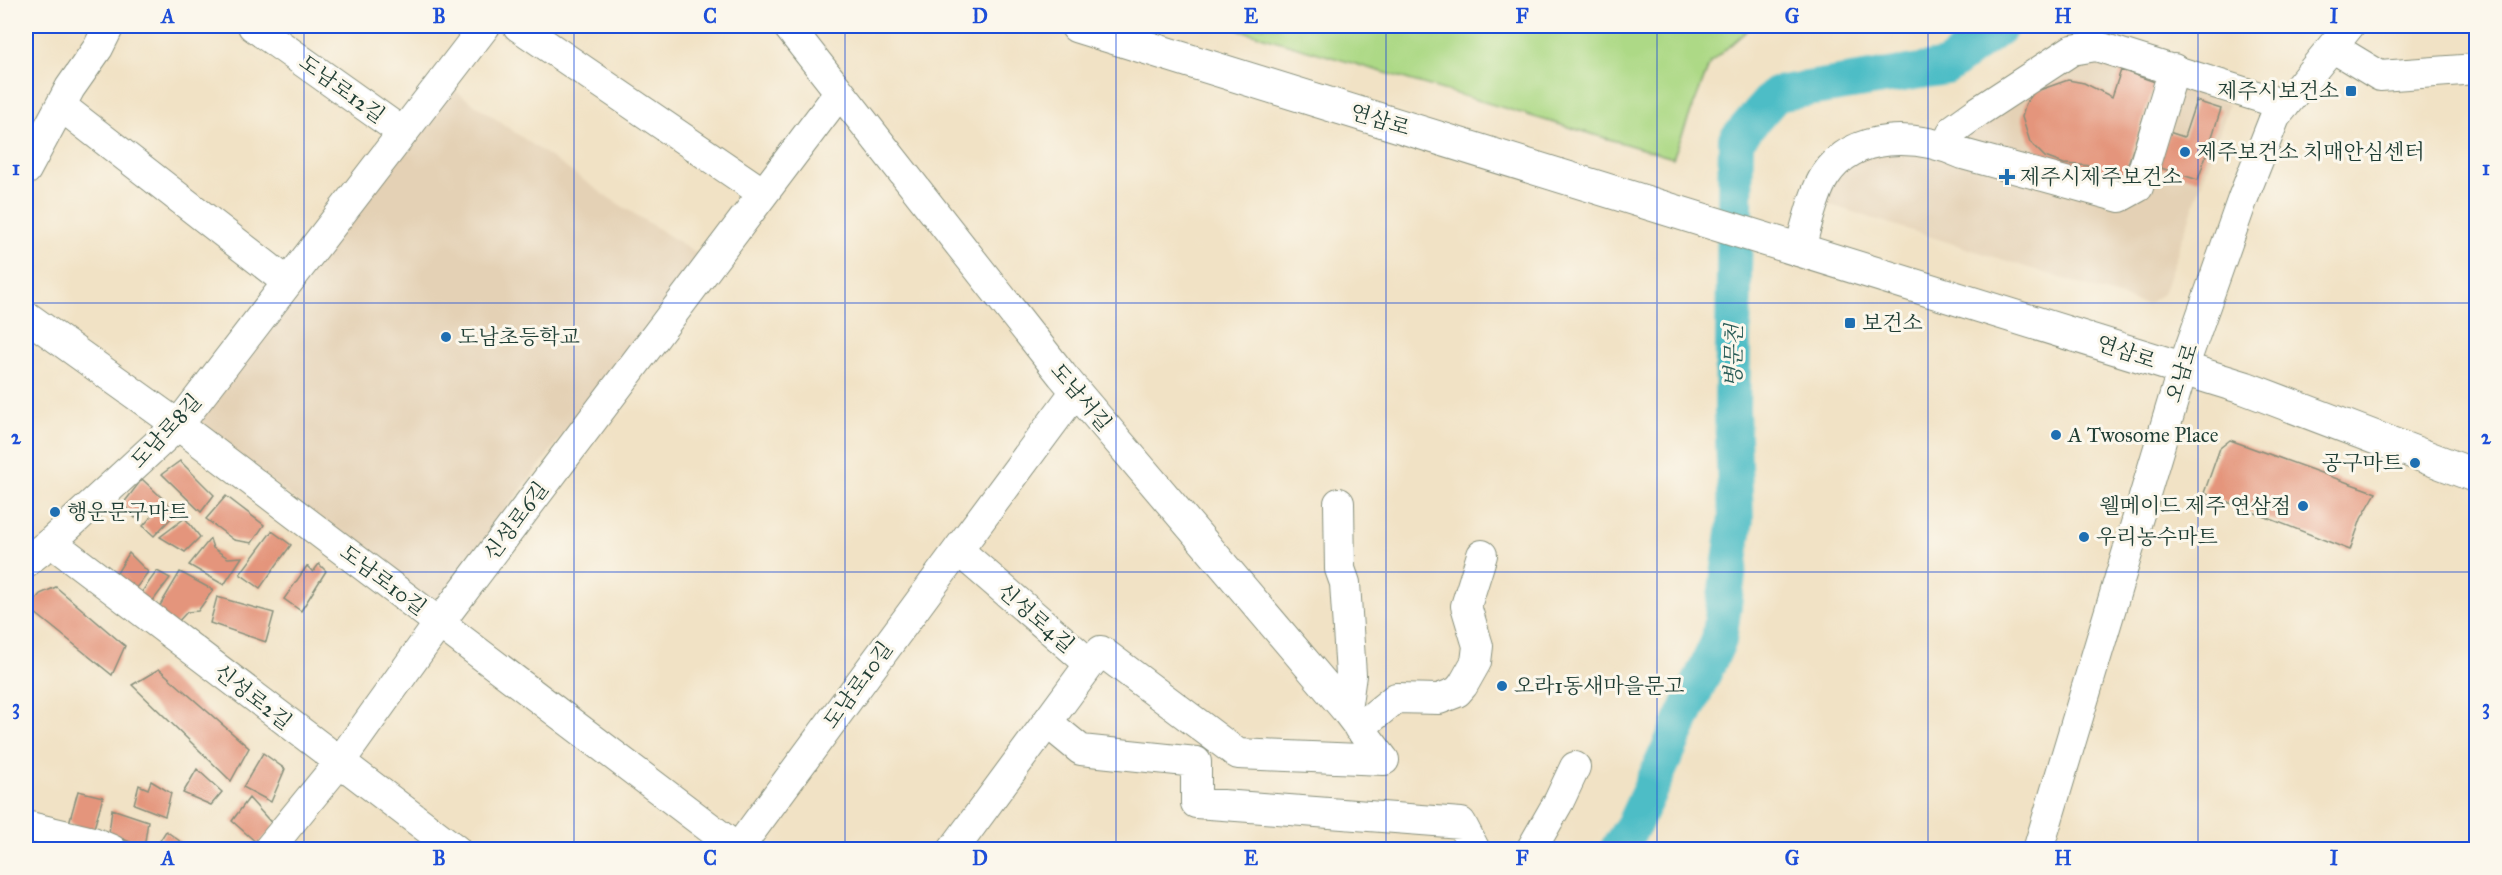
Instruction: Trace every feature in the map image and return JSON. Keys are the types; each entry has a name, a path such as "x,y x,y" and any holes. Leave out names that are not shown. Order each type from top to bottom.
{"main road":[{"name":"연삼로","path":"1077,26 2080,336 2182,371 2245,388 2476,476"}],"street":[{"path":"26,170 61,106 110,26"},
{"name":"도남로12길","path":"253,26 402,132"},
{"name":"도남로8길","path":"26,562 51,542 178,425 485,26"},
{"path":"518,26 763,193"},
{"name":"도남서길","path":"788,26 1076,391 1384,760 1238,754 1101,651 1090,664"},
{"path":"2340,36 2380,76 2476,69"},
{"name":"오남로","path":"2038,849 2182,371 2243,198 2276,117 2340,36"},
{"path":"1946,146 1954,129 2072,50 2096,46 2285,105"},
{"path":"1784,246 1823,177 1842,155 1867,142 1908,141 1946,146 1963,154 2120,197 2138,187 2174,69"},
{"name":"신성로6길","path":"268,849 339,763 440,622 840,92"},
{"path":"61,106 287,282"},
{"name":"도남로10길","path":"26,316 178,425 738,849 958,550"},
{"path":"958,550 1076,391"},
{"path":"1339,503 1340,569 1346,593 1352,719 1396,698 1439,699 1457,692 1464,685 1476,662 1478,646 1466,606 1482,555"},
{"name":"신성로2길","path":"51,542 339,763 437,844"},
{"name":"신성로4길","path":"958,550 1090,664 966,846"},
{"path":"1048,723 1081,750 1196,762 1196,803 1461,823 1475,849"},
{"path":"1531,849 1559,801 1575,767"},
{"path":"26,826 93,842 112,849"}],"shaded area":[{"name":"제주시제주보건소","path":"2096,56 2229,104 2163,294 2146,305 1799,195 1823,160 1874,128 1940,130 2071,57"},
{"name":"도남초등학교","path":"444,83 609,198 700,255 431,608 192,418"}],"green space":[{"path":"1227,26 1752,26 1710,63 1673,158"}],"building":[{"path":"2121,70 2155,82 2120,189 2088,180 2093,166 2064,164 2045,157 2030,142 2022,117 2026,103 2034,92 2068,80 2084,83 2112,97"},
{"name":"제주보건소 치매안심센터","path":"2196,101 2221,109 2198,180 2158,167 2169,132 2184,137"},
{"name":"웰메이드 제주 연삼점","path":"2230,440 2376,493 2361,519 2350,550 2204,493 2220,448"},
{"path":"180,461 214,495 201,512 162,474"},
{"path":"142,479 177,512 154,536 143,526 152,516 145,505 135,518 123,504"},
{"path":"226,496 264,525 252,543 234,540 206,519"},
{"path":"185,518 200,537 185,552 160,537"},
{"path":"272,531 291,545 260,588 240,574"},
{"path":"210,539 213,548 228,558 242,557 224,585 189,565"},
{"path":"129,553 148,572 130,596 111,583"},
{"path":"319,564 326,571 301,611 284,599 307,566 313,572"},
{"path":"157,571 170,578 146,610 136,600"},
{"path":"180,572 213,590 198,611 187,612 175,625 155,614"},
{"path":"56,587 125,646 112,675 29,608 40,594"},
{"path":"217,597 274,613 266,642 210,623"},
{"path":"159,669 249,748 231,781 132,685"},
{"path":"263,753 285,769 271,802 243,787"},
{"path":"197,769 222,792 211,805 183,793"},
{"path":"151,781 171,793 165,816 134,804 139,785 148,789"},
{"path":"78,791 103,797 92,835 69,823"},
{"path":"249,798 275,827 258,844 232,821"},
{"path":"112,809 148,821 144,848 109,833"},
{"path":"166,831 192,850 154,850"}],"waterway":[{"name":"병문천","path":"1617,850 1634,824 1719,640 1736,518 1732,411 1736,140 1776,94 1946,67 2001,26"}],"place":[{"name":"제주시보건소","path":"2351,91"},
{"name":"제주보건소 치매안심센터","path":"2185,152"},
{"name":"제주시제주보건소","path":"2007,177"},
{"name":"보건소","path":"1850,323"},
{"name":"도남초등학교","path":"446,337"},
{"name":"A Twosome Place","path":"2056,435"},
{"name":"공구마트","path":"2415,463"},
{"name":"웰메이드 제주 연삼점","path":"2303,506"},
{"name":"행운문구마트","path":"55,512"},
{"name":"우리농수마트","path":"2084,537"},
{"name":"오라1동새마을문고","path":"1502,686"}]}
